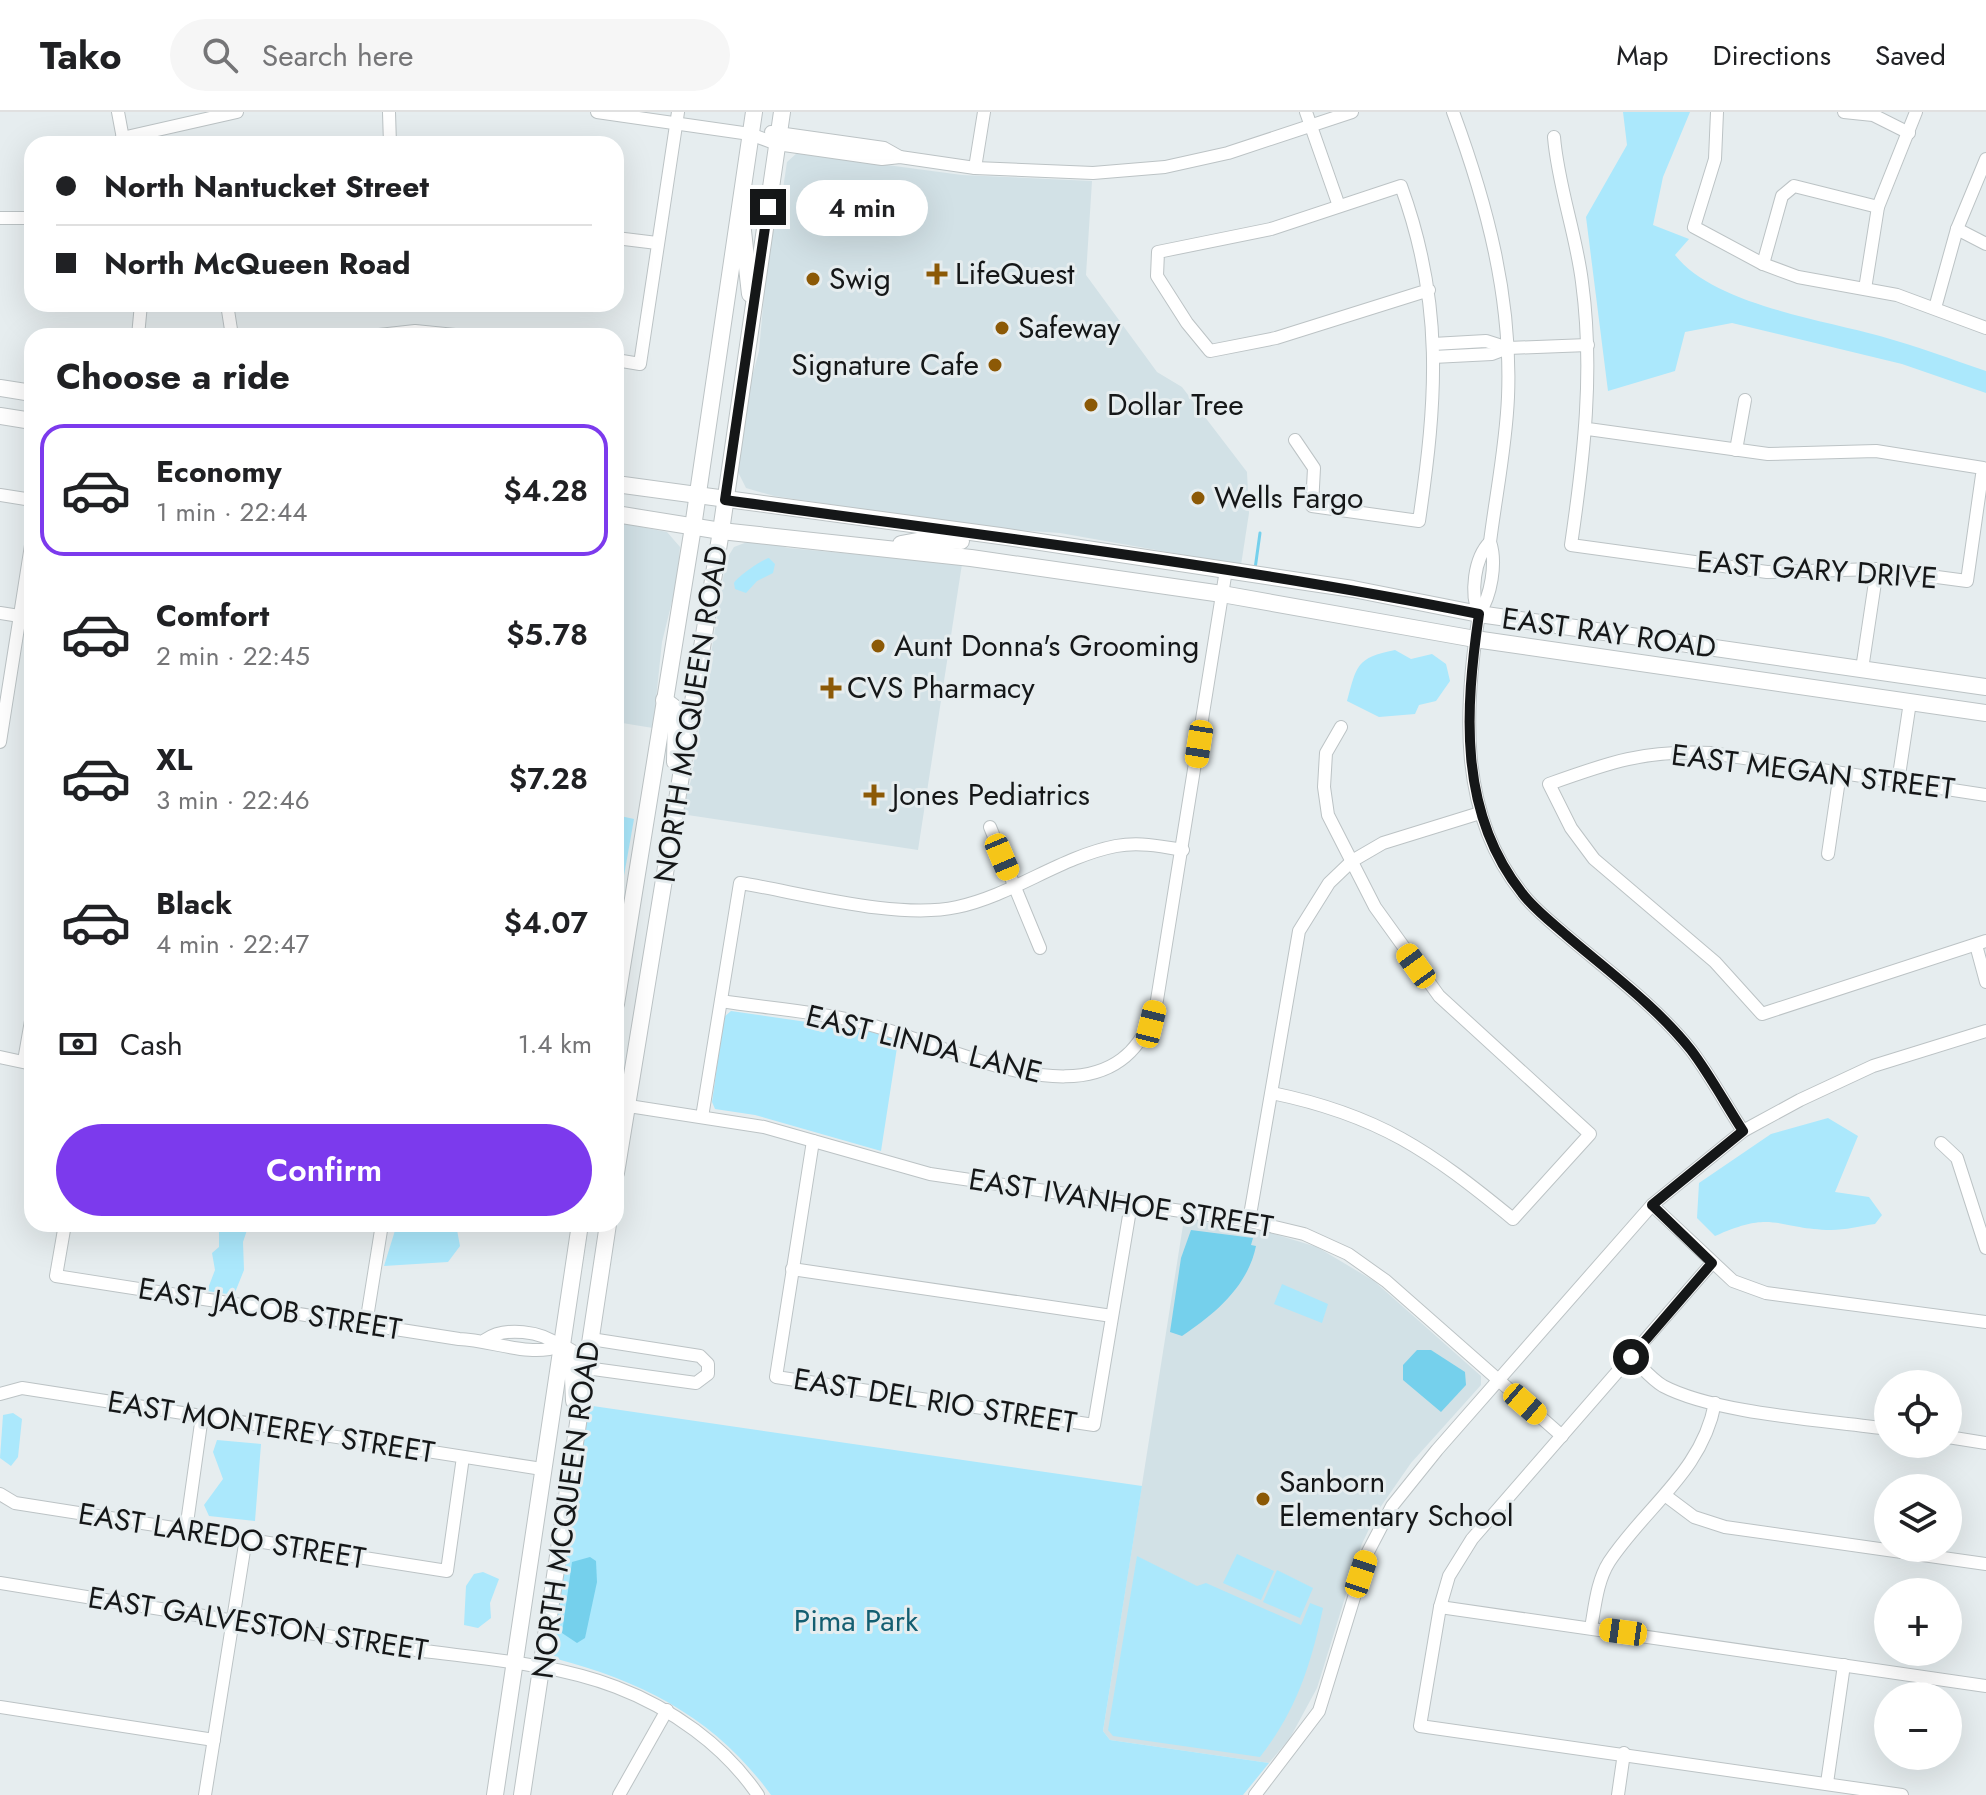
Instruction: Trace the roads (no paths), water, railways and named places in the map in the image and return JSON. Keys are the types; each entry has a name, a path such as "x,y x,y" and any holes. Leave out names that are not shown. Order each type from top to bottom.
{"main road":[{"name":"NORTH MCQUEEN ROAD","path":"624,953 693,527 754,112"},
{"name":"NORTH MCQUEEN ROAD","path":"624,1089 678,799 721,531 782,112"},
{"path":"739,209 747,245 747,286 755,299"},
{"path":"0,388 24,392"},
{"path":"0,416 24,420"},
{"name":"EAST RAY ROAD","path":"624,485 1000,536 1226,570 1479,614 1986,687"},
{"name":"EAST RAY ROAD","path":"624,515 721,531 883,548 1222,594 1475,639 1986,713"},
{"path":"883,548 928,539 989,542 1000,536"},
{"path":"664,700 676,709 678,799"},
{"name":"NORTH MCQUEEN ROAD","path":"495,1795 579,1232"},
{"name":"NORTH MCQUEEN ROAD","path":"522,1795 607,1232"},
{"path":"560,1346 572,1353 572,1398 580,1408"}],"street":[{"path":"118,112 122,136"},
{"path":"143,136 237,112"},
{"path":"389,112 390,136"},
{"path":"597,112 677,118 882,159 900,157 975,168 1093,173 1165,167 1228,153 1352,112"},
{"path":"975,168 984,112"},
{"path":"1306,112 1339,206"},
{"path":"1453,112 1493,236 1508,348 1507,412 1490,542 1481,551 1474,597 1479,614 1469,697 1469,748 1480,813 1497,854 1522,894 1662,1018 1691,1050 1743,1131"},
{"path":"1717,112 1715,159 1694,227 1763,264 1798,277 1897,295 1986,328"},
{"path":"1844,112 1873,115 1909,133"},
{"path":"1865,289 1878,207 1919,113"},
{"path":"624,361 640,364 677,118"},
{"path":"1554,137 1582,281 1588,345 1588,429 1736,450 1745,400"},
{"path":"1935,308 1957,229 1986,159"},
{"path":"1295,440 1314,468 1312,506 1419,521 1434,422 1433,351 1429,290 1416,228 1401,186 1271,229 1158,252 1157,276 1187,323 1210,351 1276,338 1429,290"},
{"path":"1763,264 1782,196 1794,186 1878,207"},
{"path":"0,218 24,218"},
{"path":"1957,229 1986,244"},
{"path":"624,239 657,243"},
{"path":"1433,351 1492,354 1508,348 1588,345"},
{"name":"EAST GARY DRIVE","path":"1588,429 1571,545 1767,572 1877,569 1967,581 1983,468 1876,451 1768,454 1736,450"},
{"path":"0,495 24,499"},
{"path":"1862,669 1877,569"},
{"path":"702,1117 740,883 905,910 933,911 960,907 1095,851 1146,844 1183,850 1226,570"},
{"path":"0,613 24,617"},
{"path":"0,742 24,627"},
{"path":"1898,782 1910,702"},
{"path":"1272,1093 1322,1103 1405,1138 1444,1163 1513,1219 1590,1134 1439,996 1394,937 1328,815 1324,787 1326,753 1341,727"},
{"name":"EAST MEGAN STREET","path":"1981,943 1762,1014 1715,962 1594,859 1571,828 1549,784 1627,757 1666,751 1711,753 1986,795"},
{"path":"1828,854 1840,773"},
{"path":"1249,1221 1299,931 1329,883 1352,861 1383,843 1480,813"},
{"path":"990,827 1040,948"},
{"name":"EAST LINDA LANE","path":"721,1001 856,1021 999,1067 1070,1078 1092,1074 1123,1059 1142,1042 1151,1024 1183,850"},
{"path":"1981,943 1986,982"},
{"path":"1255,1795 1319,1711 1368,1552 1404,1488 1652,1205 1743,1131 1800,1100 1873,1066 1986,1031"},
{"path":"0,1057 24,1060"},
{"name":"EAST IVANHOE STREET","path":"624,1105 764,1127 930,1174 1249,1221 1304,1234 1348,1254 1386,1281 1562,1436"},
{"path":"813,1141 792,1269 1112,1316 1131,1204"},
{"path":"1941,1143 1957,1158 1986,1248"},
{"path":"1652,1205 1733,1281 1766,1293 1986,1322"},
{"name":"EAST JACOB STREET","path":"64,1232 56,1276 485,1340 503,1331 551,1338 560,1346"},
{"path":"366,1324 381,1232"},
{"path":"1712,1263 1472,1539 1449,1576 1440,1607 1420,1726 1902,1795"},
{"name":"EAST DEL RIO STREET","path":"792,1269 776,1377 1094,1425 1112,1316"},
{"path":"586,1368 696,1383 708,1374 708,1364 700,1356 591,1339"},
{"path":"1631,1357 1660,1384 1715,1403 1874,1427"},
{"name":"EAST MONTEREY STREET","path":"0,1394 22,1388 542,1469"},
{"path":"1591,1628 1598,1591 1608,1563 1695,1459 1710,1430 1715,1403"},
{"path":"186,1530 202,1416"},
{"path":"1962,1439 1986,1443"},
{"name":"EAST LAREDO STREET","path":"0,1494 15,1503 447,1571 463,1457"},
{"path":"1666,1496 1694,1517 1725,1527 1986,1564"},
{"path":"205,1795 246,1538"},
{"name":"EAST GALVESTON STREET","path":"0,1583 516,1664 614,1686 667,1710 724,1755 758,1795"},
{"path":"1440,1607 1986,1686"},
{"path":"1827,1783 1844,1665"},
{"path":"0,1707 214,1740"},
{"path":"619,1795 667,1710"},
{"path":"1618,1795 1624,1753"}],"waterway":[{"path":"1255,569 1260,533"}],"place":[{"name":"LifeQuest","path":"937,274"},
{"name":"Swig","path":"813,279"},
{"name":"Safeway","path":"1002,328"},
{"name":"Signature Cafe","path":"995,365"},
{"name":"Dollar Tree","path":"1091,405"},
{"name":"Wells Fargo","path":"1198,498"},
{"name":"Aunt Donna's Grooming","path":"878,646"},
{"name":"CVS Pharmacy","path":"831,688"},
{"name":"Jones Pediatrics","path":"874,795"},
{"name":"Sanborn Elementary School","path":"1263,1499"}],"park label":[{"name":"Pima Park","path":"856,1621"}]}
